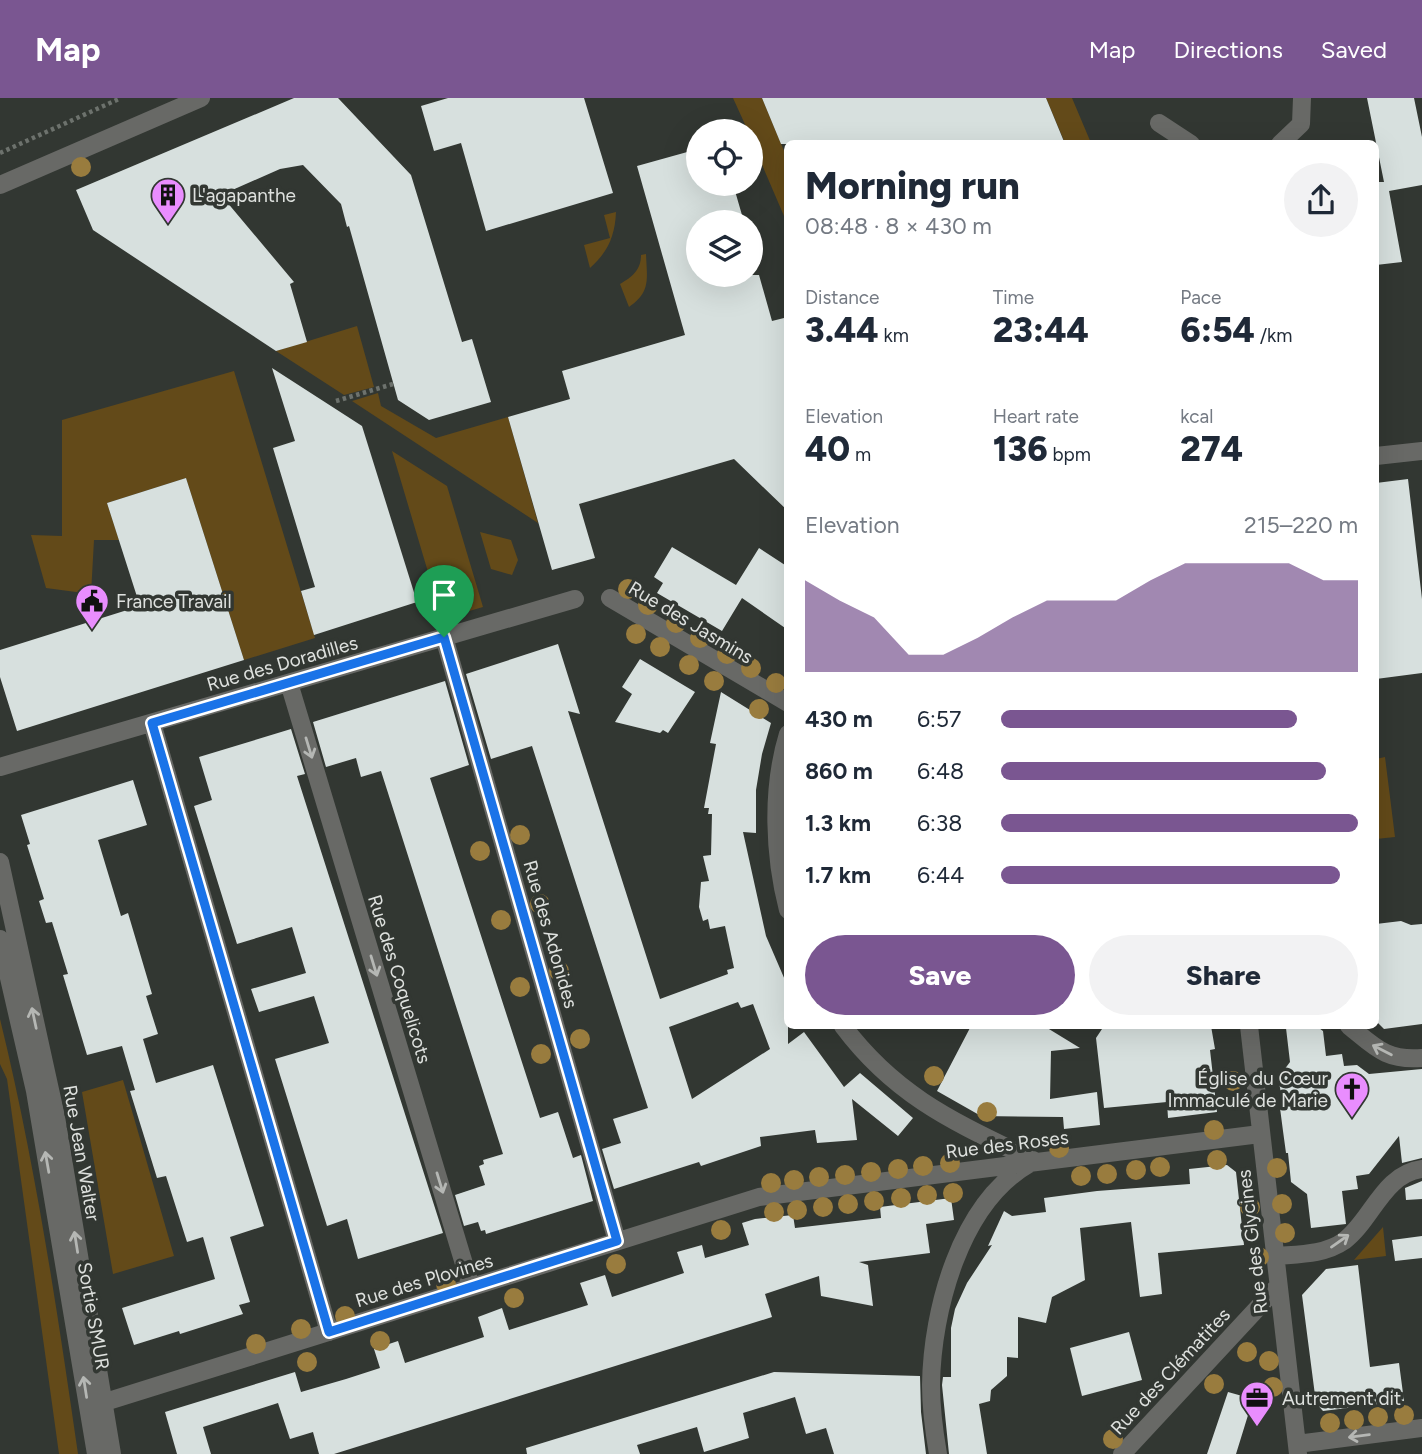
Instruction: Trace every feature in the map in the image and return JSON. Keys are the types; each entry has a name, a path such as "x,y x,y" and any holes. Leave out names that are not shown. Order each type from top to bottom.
{"street":[{"path":"0,185 201,98"},
{"path":"1284,140 1301,124 1302,98"},
{"path":"1159,124 1185,140"},
{"path":"1379,456 1422,450"},
{"name":"Rue des Jasmins","path":"610,598 784,701"},
{"name":"Rue des Doradilles","path":"0,767 575,599"},
{"name":"Rue des Adonides","path":"444,637 617,1241"},
{"name":"Rue des Coquelicots","path":"289,682 471,1287"},
{"path":"152,723 329,1332"},
{"path":"784,750 780,767 778,813 780,869 784,890"},
{"name":"Rue Jean Walter","path":"0,862 56,1117 111,1454"},
{"name":"Sortie SMUR","path":"0,939 35,1091 96,1454"},
{"path":"846,1029 883,1071 925,1105 1035,1161"},
{"name":"Rue des Glycines","path":"1248,1029 1297,1449"},
{"path":"1352,1029 1378,1051 1404,1059 1422,1058"},
{"name":"Rue des Roses","path":"759,1197 1260,1134"},
{"path":"938,1454 932,1408 933,1363 939,1313 953,1265 972,1226 992,1195 1013,1174 1035,1161"},
{"path":"1275,1256 1324,1251 1345,1240 1396,1178 1422,1169"},
{"name":"Rue des Plovines","path":"102,1403 759,1197"},
{"name":"Rue des Clématites","path":"1122,1454 1278,1286"},
{"path":"1297,1449 1422,1428"}],"path":[{"path":"0,153 121,98"},
{"path":"336,401 393,384"}],"shaded area":[{"path":"733,98 762,98 784,151 784,216 763,167 763,119 743,119"},
{"path":"1046,98 1072,98 1090,140 1064,140"},
{"path":"616,212 609,243 602,256 590,268 584,245 610,238 604,215"},
{"path":"646,254 646,284 641,296 629,307 620,284 635,272 641,255"},
{"path":"357,326 374,387 344,395 276,351"},
{"path":"234,371 315,638 244,660 186,478 107,503 119,540 94,540 91,594 46,588 31,535 62,536 62,420"},
{"path":"378,393 381,406 436,438 508,417 538,523 352,401"},
{"path":"392,451 447,486 483,607 442,619"},
{"path":"480,532 511,540 518,560 512,575 491,569"},
{"path":"1385,757 1395,837 1379,839 1379,758"},
{"path":"0,1019 35,1181 78,1454 59,1454 7,1079 0,1064"},
{"path":"123,1080 174,1256 113,1274 82,1092"},
{"path":"1383,1227 1386,1256 1354,1260"}],"building":[{"name":"L'agapanthe","path":"294,98 338,98 411,175 462,342 472,339 491,402 429,420 398,400 341,204 303,165 280,169 221,195 294,282 290,284 307,342 276,351 93,230 76,190"},
{"path":"448,98 584,98 613,193 486,231 461,143 434,151 421,106"},
{"path":"762,98 1046,98 1063,140 784,140 784,144 781,144"},
{"path":"1367,98 1414,98 1422,137 1422,185 1389,191 1402,262 1379,265 1379,182 1384,182 1379,140 1376,140"},
{"path":"686,152 686,196 736,196 741,210 686,210 686,287 762,287 772,321 784,318 784,507 734,459 579,504 595,558 552,570 508,417 570,399 562,371 685,335 637,166"},
{"path":"272,368 362,426 417,602 314,635 301,591 315,587 273,448 295,441"},
{"path":"186,478 244,660 17,731 0,677 0,650 140,606 107,503"},
{"path":"1408,479 1422,599 1422,673 1379,679 1379,655 1379,483"},
{"path":"672,547 736,585 759,548 784,564 784,627 742,598 722,631 657,593 663,583 654,577"},
{"path":"558,644 580,714 568,711 660,999 728,974 727,970 734,968 725,926 710,929 708,919 703,921 699,907 701,882 709,881 703,856 711,855 712,814 708,814 709,808 704,808 716,744 710,743 721,692 771,723 756,790 756,833 743,832 766,936 784,978 784,1029 788,1029 788,1044 804,1032 844,1087 860,1073 913,1118 898,1136 852,1099 857,1140 817,1143 815,1130 760,1137 761,1146 701,1166 699,1162 614,1189 602,1149 621,1143 613,1119 648,1108 532,746 491,759 466,674","holes":["738,1002 741,1008 753,1004 770,1049 692,1099 669,1027"]},
{"path":"640,659 695,692 668,733 615,722 632,694 622,687"},
{"path":"445,681 469,765 430,778 540,1118 558,1112 573,1158 581,1155 593,1201 486,1234 485,1230 481,1231 478,1222 464,1226 455,1195 485,1185 479,1166 484,1164 483,1160 503,1154 381,771 361,777 356,758 326,767 313,722"},
{"path":"291,729 305,774 297,776 443,1233 358,1259 347,1219 327,1226 275,1059 329,1043 314,996 259,1012 251,989 306,973 292,927 237,944 194,806 212,800 199,757"},
{"path":"133,780 147,825 98,840 121,916 128,913 152,994 146,996 158,1034 143,1039 156,1083 213,1065 264,1226 230,1237 250,1302 239,1305 243,1314 134,1345 122,1308 215,1279 203,1237 187,1242 166,1176 157,1178 130,1091 135,1090 122,1046 87,1055 63,975 68,974 52,922 46,923 39,901 44,899 27,845 30,844 21,815"},
{"path":"1401,921 1411,925 1422,924 1422,1024 1384,1029 1379,1024 1379,924"},
{"path":"969,1029 1049,1029 1080,1048 1051,1051 1050,1099 1097,1092 1100,1125 1064,1129 1063,1117 981,1116 937,1091"},
{"path":"1102,1029 1212,1029 1215,1049 1210,1050 1217,1112 1168,1118 1167,1102 1104,1108 1096,1038"},
{"name":"Église du Cœur Immaculé de Marie","path":"1286,1029 1320,1029 1323,1031 1326,1056 1342,1054 1344,1066 1357,1065 1369,1074 1422,1069 1422,1158 1402,1163 1399,1136 1369,1174 1356,1176 1358,1189 1342,1191 1346,1224 1311,1228 1307,1194 1291,1182 1280,1108 1284,1107 1278,1078 1290,1062"},
{"path":"1227,1165 1236,1172 1244,1245 1158,1253 1162,1294 1140,1297 1131,1222 1080,1228 1085,1280 1052,1297 1046,1323 1018,1317 1018,1358 1007,1357 1007,1376 991,1390 990,1401 979,1404 987,1454 949,1454 942,1385 943,1377 951,1377 951,1328 955,1309 967,1283 992,1245 988,1246 1004,1211 1012,1216 1046,1212 1044,1198 1190,1184 1189,1169"},
{"path":"1422,1181 1422,1199 1406,1200 1405,1188"},
{"path":"951,1198 954,1220 926,1224 930,1253 859,1262 868,1265 873,1306 821,1296 819,1276 765,1294 772,1317 334,1454 319,1454 313,1432 290,1439 278,1403 203,1427 211,1454 177,1454 165,1412 295,1372 301,1392 346,1379 380,1368 374,1349 398,1341 405,1363 484,1337 478,1317 502,1308 509,1330 588,1305 580,1283 605,1275 612,1297 684,1273 677,1252 702,1245 705,1258 749,1245 742,1223 755,1219 793,1215 795,1228 881,1218 880,1207"},
{"path":"1422,1236 1422,1258 1395,1261 1392,1240"},
{"path":"1358,1265 1370,1367 1399,1363 1404,1401 1323,1411 1316,1403 1302,1295 1326,1269"},
{"path":"1129,1332 1142,1380 1082,1396 1070,1348"},
{"path":"774,1372 920,1376 926,1454 834,1454 826,1428 806,1434 795,1397 743,1413 749,1438 704,1452 697,1427 637,1445 640,1454 527,1454 526,1448"},
{"path":"1228,1392 1253,1399 1236,1454 1207,1454"}],"place":[{"name":"L'agapanthe","path":"168,225"},
{"name":"France Travail","path":"92,631"},
{"name":"Église du Cœur Immaculé de Marie","path":"1352,1119"},
{"name":"Autrement dit","path":"1257,1428"}],"route":[{"path":"444,637 617,1241 329,1332 152,723 444,637"}]}
